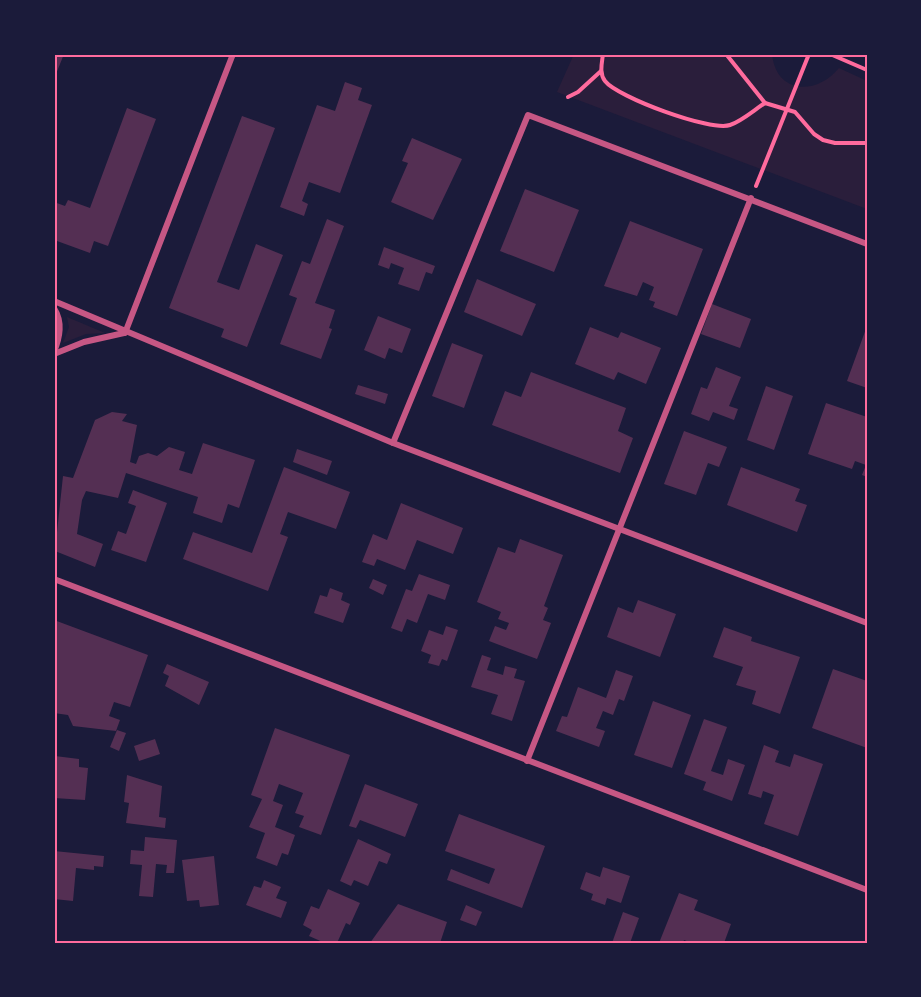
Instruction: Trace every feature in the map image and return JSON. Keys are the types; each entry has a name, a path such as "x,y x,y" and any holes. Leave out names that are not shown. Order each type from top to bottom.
{"street":[{"path":"125,333 233,54"},
{"path":"393,443 528,115 867,244"},
{"path":"526,761 751,198"},
{"path":"54,302 393,443 619,531 867,623"},
{"path":"54,308 60,326 59,340 54,353"},
{"path":"54,353 84,342 125,333"},
{"path":"54,579 867,890"}],"path":[{"path":"603,54 601,71 604,81 619,92 694,122 728,126 765,104"},
{"path":"726,54 765,104 795,112 814,134 823,140 835,143 867,142"},
{"path":"751,198 809,54"},
{"path":"830,54 867,70"},
{"path":"568,96 578,92 601,71"}],"shaded area":[{"path":"574,54 772,54 775,67 781,77 798,86 819,83 839,68 867,81 867,209 557,92"},
{"path":"67,317 105,333 86,334 63,343 69,327"}],"building":[{"path":"54,54 64,54 54,79"},
{"path":"345,82 362,88 358,100 372,105 340,193 309,182 302,201 308,204 304,216 280,207 317,105 335,111"},
{"path":"127,108 156,119 108,246 94,241 90,253 57,241 54,248 54,202 65,206 68,200 90,208"},
{"path":"242,116 275,128 217,282 239,290 256,244 283,255 247,347 221,337 224,329 169,308"},
{"path":"412,138 462,159 433,220 391,202 408,163 402,161"},
{"path":"525,189 579,210 554,272 500,251"},
{"path":"327,219 344,226 315,303 335,310 329,328 332,329 321,359 280,344 297,298 289,295 302,261 310,264"},
{"path":"630,221 703,249 677,316 653,307 655,302 649,300 654,287 643,282 637,296 604,286"},
{"path":"384,247 435,266 432,274 426,272 419,291 398,284 404,268 391,263 389,269 378,265"},
{"path":"477,279 536,304 522,336 464,312"},
{"path":"712,304 751,319 740,348 701,334"},
{"path":"378,316 411,329 402,353 389,348 385,359 364,350"},
{"path":"867,326 867,388 847,381"},
{"path":"590,327 618,338 621,332 661,348 646,384 618,372 614,380 575,364"},
{"path":"452,343 483,355 464,408 432,396"},
{"path":"716,367 741,377 729,406 738,409 734,420 713,412 709,421 691,414 701,387 707,389"},
{"path":"531,372 626,408 618,431 633,438 620,473 492,425 505,391 521,397"},
{"path":"358,385 388,394 385,404 355,394"},
{"path":"766,386 793,396 774,450 747,440"},
{"path":"826,403 867,417 867,477 862,475 866,465 855,461 852,469 808,454"},
{"path":"112,412 127,414 122,421 137,425 130,462 136,464 139,456 148,453 157,456 169,447 185,452 179,470 192,474 203,443 255,460 239,508 228,504 222,523 193,513 198,497 126,473 118,498 86,491 82,500 77,534 103,544 95,567 55,551 63,476 73,478 95,420"},
{"path":"684,431 727,447 719,467 708,463 696,495 664,484"},
{"path":"297,449 332,461 327,475 293,462"},
{"path":"284,467 350,492 336,529 288,512 280,534 288,537 268,591 183,559 193,532 252,553"},
{"path":"741,467 800,489 795,501 807,505 797,532 727,505"},
{"path":"133,490 167,503 146,562 111,550 118,531 126,534 136,506 128,503"},
{"path":"401,503 463,528 453,554 417,540 405,570 377,559 374,566 362,562 373,534 387,540"},
{"path":"520,539 563,555 544,606 548,608 543,620 551,623 537,659 489,641 495,626 506,630 509,623 498,619 501,612 477,602 498,547 515,553"},
{"path":"419,574 450,585 445,600 428,594 417,623 407,619 402,632 391,628 406,589 412,591"},
{"path":"373,579 387,585 383,595 369,588"},
{"path":"330,588 343,593 341,600 350,604 343,623 314,613 320,595 327,597"},
{"path":"638,600 676,614 660,657 607,637 618,607 633,613"},
{"path":"54,620 148,655 130,707 114,702 109,716 120,720 116,731 73,726 68,715 54,713"},
{"path":"446,626 458,630 447,661 442,659 439,666 428,663 431,655 421,651 429,630 443,635"},
{"path":"724,627 752,637 751,641 800,657 780,714 752,704 756,691 736,685 743,667 713,657"},
{"path":"482,655 491,658 487,670 503,675 505,666 517,669 514,678 525,681 512,721 491,714 498,695 471,687"},
{"path":"167,664 209,682 199,705 165,686 169,676 163,673"},
{"path":"833,669 867,681 867,748 812,728"},
{"path":"616,670 633,676 624,701 619,699 613,715 603,711 596,728 605,731 599,747 556,731 562,716 567,717 578,687 606,698"},
{"path":"653,701 691,715 672,768 634,755"},
{"path":"704,719 727,727 711,771 723,775 728,759 745,765 732,801 703,790 706,782 684,774"},
{"path":"275,728 350,755 321,835 299,827 304,816 295,813 303,793 279,784 273,801 283,805 275,827 295,835 288,855 282,853 277,866 256,858 265,833 249,827 262,799 251,795"},
{"path":"117,730 126,733 119,751 110,747"},
{"path":"155,739 160,754 139,761 134,746"},
{"path":"764,745 779,751 775,762 790,767 794,754 823,764 798,836 764,824 774,795 763,791 761,798 748,794"},
{"path":"55,756 79,759 79,767 88,768 85,800 54,798"},
{"path":"127,775 162,786 159,817 166,818 165,828 126,823 129,803 124,802"},
{"path":"365,784 418,804 405,837 360,820 356,828 349,826"},
{"path":"459,814 545,846 522,908 447,880 451,869 489,884 495,869 445,851"},
{"path":"145,837 177,840 174,873 166,873 167,865 156,864 153,897 139,896 142,865 130,864 131,850 144,851"},
{"path":"358,839 391,854 387,864 379,861 368,886 354,880 351,886 340,881"},
{"path":"54,851 104,856 103,867 94,866 94,870 76,868 73,901 54,899"},
{"path":"214,856 219,905 200,907 199,900 187,901 182,860"},
{"path":"603,867 630,876 621,903 607,898 605,905 591,900 593,894 580,889 586,872 600,877"},
{"path":"264,880 281,887 276,898 287,902 281,918 246,905 254,886 261,888"},
{"path":"328,889 360,903 350,925 346,923 337,943 325,943 309,936 312,930 303,925 311,906 319,909"},
{"path":"679,893 698,900 694,910 731,924 724,943 692,943 684,940 683,943 659,943"},
{"path":"398,904 447,922 440,943 370,943"},
{"path":"466,905 482,912 476,926 460,920"},
{"path":"623,912 639,918 630,943 612,943"}]}
